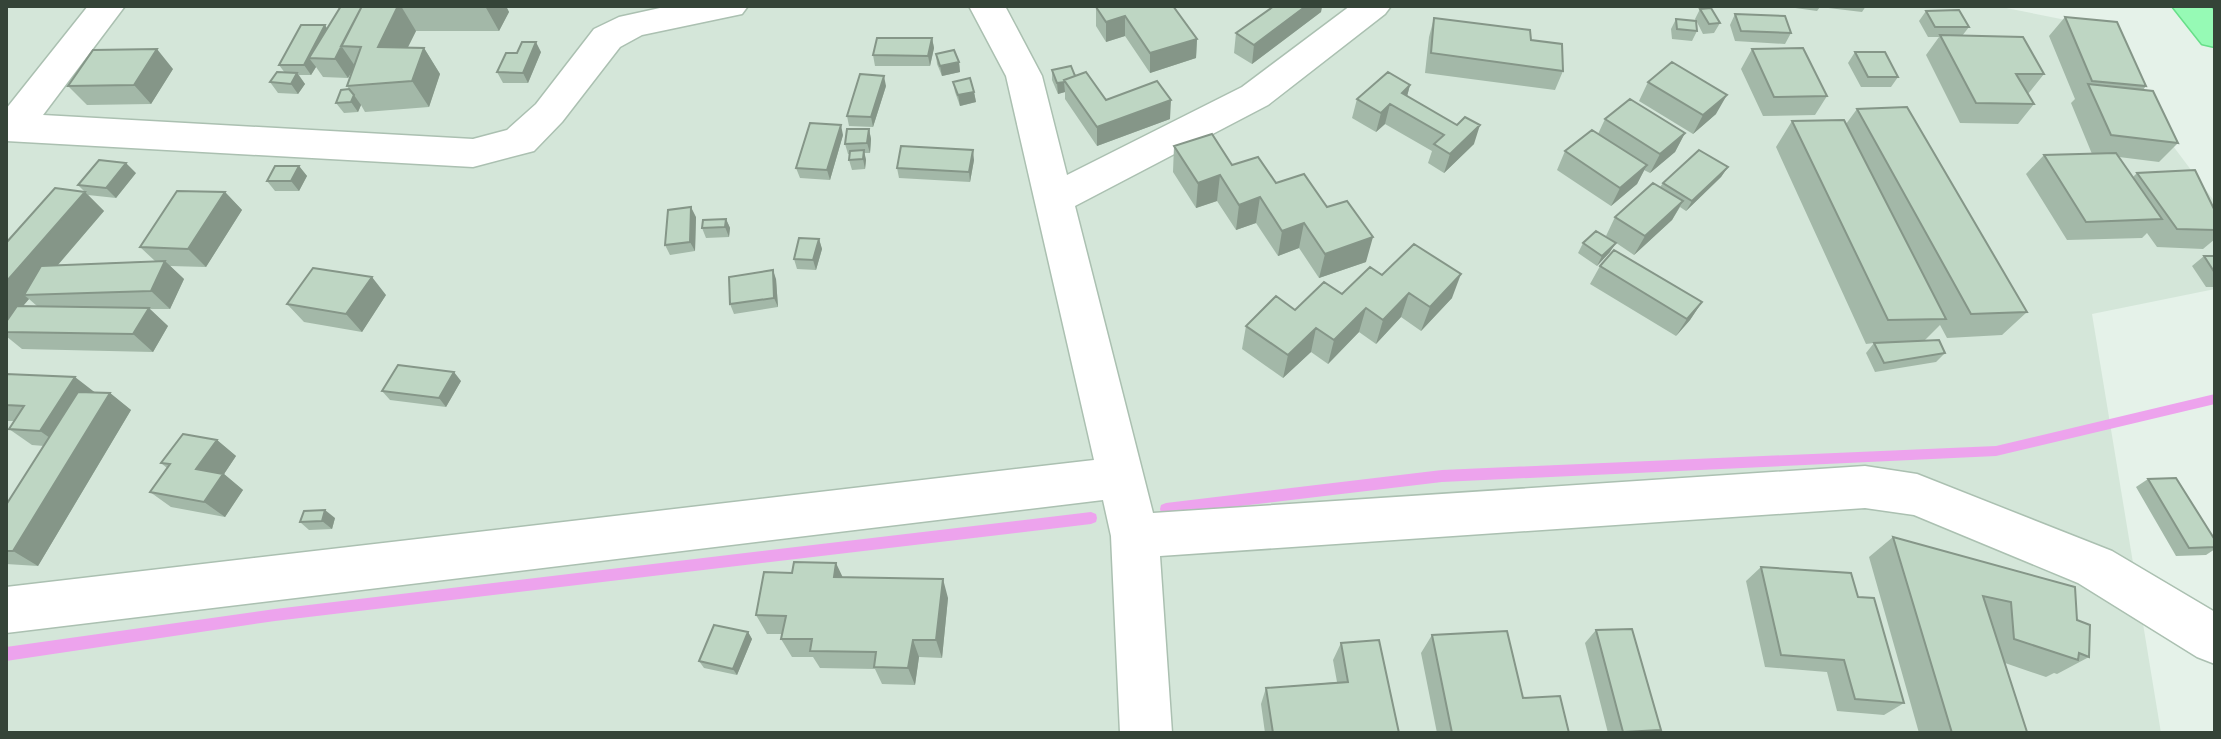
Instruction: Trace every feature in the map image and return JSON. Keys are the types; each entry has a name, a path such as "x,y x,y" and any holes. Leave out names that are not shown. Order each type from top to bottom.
{"street":[{"path":"9,127 107,6"},
{"path":"9,127 473,153 520,141 549,113 607,38 632,25 730,6"},
{"path":"987,6 1024,76 1135,536 1146,733"},
{"path":"1052,200 1255,96 1373,6"},
{"path":"6,610 1119,478"},
{"path":"1135,536 1849,488 1887,489 1917,495 2095,567 2215,640"}],"shaded area":[{"path":"6,6 1996,6 2081,23 2215,202 2215,289 2092,314 2161,733 6,733"}],"building":[{"path":"341,6 362,6 335,59 309,58"},
{"path":"362,6 398,6 378,47 424,48 412,81 347,86 361,47 341,46"},
{"path":"1098,6 1173,6 1197,39 1150,53 1125,16 1106,22"},
{"path":"1274,6 1306,6 1254,45 1236,33"},
{"path":"1711,8 1720,23 1709,24 1700,9"},
{"path":"1959,10 1969,27 1935,27 1926,11"},
{"path":"1735,14 1785,16 1791,33 1741,31"},
{"path":"2065,17 2117,22 2146,86 2092,81"},
{"path":"1434,18 1530,30 1531,40 1562,44 1563,71 1431,53"},
{"path":"1676,19 1696,21 1697,31 1677,29"},
{"path":"301,25 325,25 304,65 279,65"},
{"path":"1940,35 2023,37 2044,74 2016,74 2034,104 1976,103"},
{"path":"877,38 932,38 928,56 873,55"},
{"path":"522,42 536,42 523,73 497,72 506,53 517,53"},
{"path":"1803,48 1827,96 1774,97 1752,49"},
{"path":"157,49 134,85 68,86 93,50"},
{"path":"954,50 959,62 940,66 936,54"},
{"path":"1855,52 1885,52 1898,77 1868,77"},
{"path":"1672,62 1727,95 1703,115 1648,82"},
{"path":"1071,66 1075,76 1057,83 1052,70"},
{"path":"277,72 297,73 291,84 270,82"},
{"path":"1086,72 1106,100 1157,81 1171,100 1097,127 1064,80"},
{"path":"1388,72 1410,85 1402,93 1457,125 1465,117 1480,125 1450,154 1434,144 1444,135 1390,104 1381,113 1357,99"},
{"path":"860,74 884,76 871,117 847,116"},
{"path":"970,78 974,92 958,95 953,82"},
{"path":"2088,84 2153,91 2178,143 2111,135"},
{"path":"349,89 354,95 351,102 336,103 341,90"},
{"path":"1630,99 1685,133 1660,154 1605,119"},
{"path":"1907,107 2027,312 1971,314 1857,109"},
{"path":"1844,120 1946,319 1888,320 1792,121"},
{"path":"810,123 841,125 827,170 796,168"},
{"path":"847,129 869,129 867,143 845,144"},
{"path":"1592,130 1647,165 1620,188 1565,151"},
{"path":"1212,134 1232,165 1258,157 1276,183 1304,174 1327,207 1347,201 1373,237 1325,254 1304,223 1282,231 1260,197 1239,205 1220,175 1198,183 1174,146"},
{"path":"901,146 973,150 969,172 897,168"},
{"path":"864,150 863,159 849,160 850,151"},
{"path":"1699,150 1728,167 1692,201 1663,183"},
{"path":"2116,153 2162,219 2086,222 2044,155"},
{"path":"99,160 126,163 106,188 78,185"},
{"path":"275,166 299,166 291,181 267,181"},
{"path":"2195,170 2215,211 2215,230 2177,229 2137,173"},
{"path":"1653,183 1683,201 1645,236 1615,217"},
{"path":"55,188 85,192 6,282 6,243"},
{"path":"177,191 225,192 188,249 140,247"},
{"path":"691,207 690,242 665,245 668,210"},
{"path":"726,219 725,227 702,228 703,220"},
{"path":"1596,231 1616,243 1602,256 1583,243"},
{"path":"799,238 819,239 813,260 794,259"},
{"path":"1414,244 1461,274 1430,307 1409,293 1383,320 1366,308 1334,340 1316,328 1288,355 1246,326 1276,296 1295,310 1324,282 1342,294 1370,267 1382,275"},
{"path":"1614,250 1702,302 1687,319 1600,266"},
{"path":"2204,256 2215,256 2215,273"},
{"path":"165,261 151,291 24,295 41,266"},
{"path":"313,268 372,277 346,314 287,304"},
{"path":"773,270 774,298 730,304 729,277"},
{"path":"17,306 149,308 133,334 6,332 6,322"},
{"path":"1939,340 1945,353 1884,363 1874,343"},
{"path":"398,365 454,372 439,398 382,391"},
{"path":"6,374 75,377 40,431 9,429 24,406 6,405"},
{"path":"78,392 110,393 13,551 6,551 6,505"},
{"path":"183,434 217,440 196,469 223,474 204,502 150,492 170,464 161,463"},
{"path":"2176,478 2215,540 2215,547 2189,548 2148,479"},
{"path":"325,510 322,521 300,522 304,511"},
{"path":"1893,537 2075,587 2077,620 2090,625 2089,657 2079,653 2078,660 2014,639 2011,602 1983,596 2027,732 1952,733"},
{"path":"794,562 836,563 834,577 943,579 936,640 913,640 908,668 874,667 876,652 810,651 812,639 781,639 786,616 756,615 764,572 792,573"},
{"path":"1761,567 1851,573 1858,597 1874,598 1904,703 1855,699 1844,660 1781,655"},
{"path":"714,625 748,632 733,669 699,661"},
{"path":"1632,629 1661,730 1623,732 1596,630"},
{"path":"1507,631 1523,698 1560,696 1569,733 1452,733 1432,635"},
{"path":"1379,640 1399,733 1273,733 1266,688 1348,682 1341,643"}],"waterway":[{"path":"1166,509 1442,476 1996,451 2215,399"},
{"path":"6,654 275,615 1091,518"}]}
